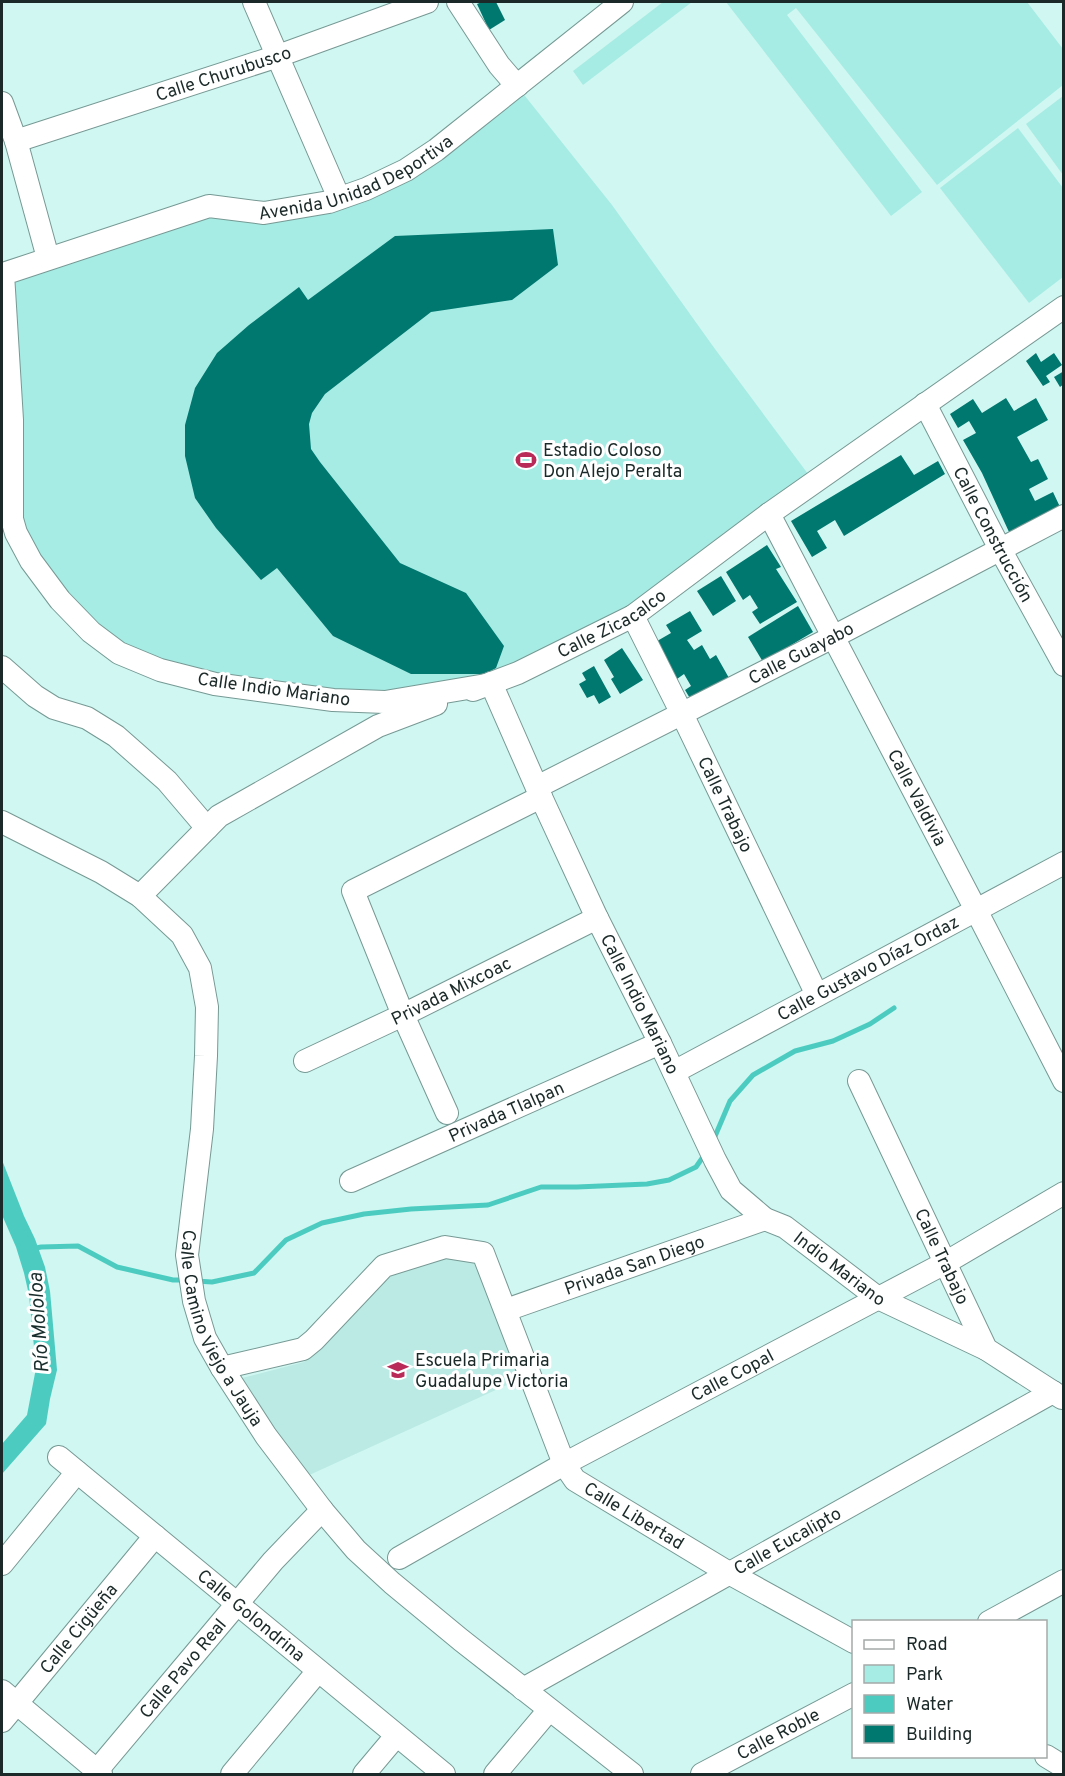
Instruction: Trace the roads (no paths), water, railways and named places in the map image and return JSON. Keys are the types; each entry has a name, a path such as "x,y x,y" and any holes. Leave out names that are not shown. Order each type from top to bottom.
{"street":[{"path":"254,2 339,198"},
{"name":"Calle Churubusco","path":"16,141 278,56 427,2"},
{"path":"458,2 499,65 517,86"},
{"name":"Avenida Unidad Deportiva","path":"48,258 209,206 264,213 339,198 366,189 406,170 436,150 622,2"},
{"path":"2,103 16,141 48,258"},
{"name":"Calle Indio Mariano","path":"48,258 3,274 12,420 7,515 30,561 60,600 91,632 119,653 160,670 215,684 333,700 375,702 440,694 489,684 597,918 660,1043 715,1160"},
{"name":"Calle Zicacalco","path":"140,896 219,816 378,726 518,673 633,616 768,514 1064,307"},
{"name":"Calle Construcción","path":"925,404 1000,549 1064,665"},
{"name":"Calle Valdivia","path":"768,514 1064,1081"},
{"name":"Calle Guayabo","path":"403,1015 353,891 682,714 1064,516"},
{"name":"Calle Trabajo","path":"633,616 817,995"},
{"path":"2,667 35,696 54,708 87,718 116,736 167,781 207,828"},
{"name":"Calle Camino Viejo a Jauja","path":"2,822 101,872 140,896 182,935 200,968 207,1007 202,1129 187,1255 194,1301 206,1338 222,1368 266,1436 322,1510 356,1550 461,1641 632,1774"},
{"name":"Calle Gustavo Díaz Ordaz","path":"674,1072 1064,863"},
{"name":"Privada Mixcoac","path":"304,1061 403,1015 597,918"},
{"path":"403,1015 447,1113"},
{"name":"Privada Tlalpan","path":"351,1181 660,1043"},
{"name":"Calle Trabajo","path":"860,1081 986,1349"},
{"name":"Indio Mariano","path":"715,1160 731,1190 765,1219 784,1227 878,1298 986,1349"},
{"name":"Calle Copal","path":"399,1558 564,1464 945,1263 1064,1193"},
{"name":"Privada San Diego","path":"506,1310 765,1219"},
{"name":"Calle Libertad","path":"222,1368 303,1349 384,1266 445,1247 483,1253 564,1464 575,1480 729,1573 852,1641"},
{"path":"986,1349 1058,1395"},
{"name":"Calle Eucalipto","path":"523,1689 729,1573 1058,1395"},
{"name":"Calle Golondrina","path":"59,1457 444,1774"},
{"path":"2,1564 77,1472"},
{"name":"Calle Pavo Real","path":"97,1773 273,1561 322,1510"},
{"name":"Calle Cigüeña","path":"2,1722 9,1698 155,1536"},
{"path":"993,1620 1064,1581"},
{"path":"232,1774 318,1671"},
{"name":"Calle Roble","path":"702,1774 852,1695"},
{"path":"9,1698 97,1773"},
{"path":"495,1774 549,1710"},
{"path":"364,1774 396,1736"},
{"path":"1047,1757 1064,1767 1052,1774"}],"water":[{"name":"Río Mololoa","path":"2,1160 45,1267 50,1291 57,1370 46,1424 2,1474 2,1444 27,1415 36,1368 29,1295 16,1247 2,1215"}],"waterway":[{"path":"713,1141 730,1101 753,1075 795,1051 833,1041 870,1024 894,1008"},
{"path":"196,1281 212,1282 254,1273 286,1240 322,1223 364,1214 488,1205 541,1187 647,1184 669,1180 696,1167 705,1154"},
{"path":"32,1249 78,1246 117,1267 173,1280 184,1280"}],"place":[{"name":"Estadio Coloso Don Alejo Peralta","path":"526,460"},
{"name":"Escuela Primaria Guadalupe Victoria","path":"398,1370"}]}
